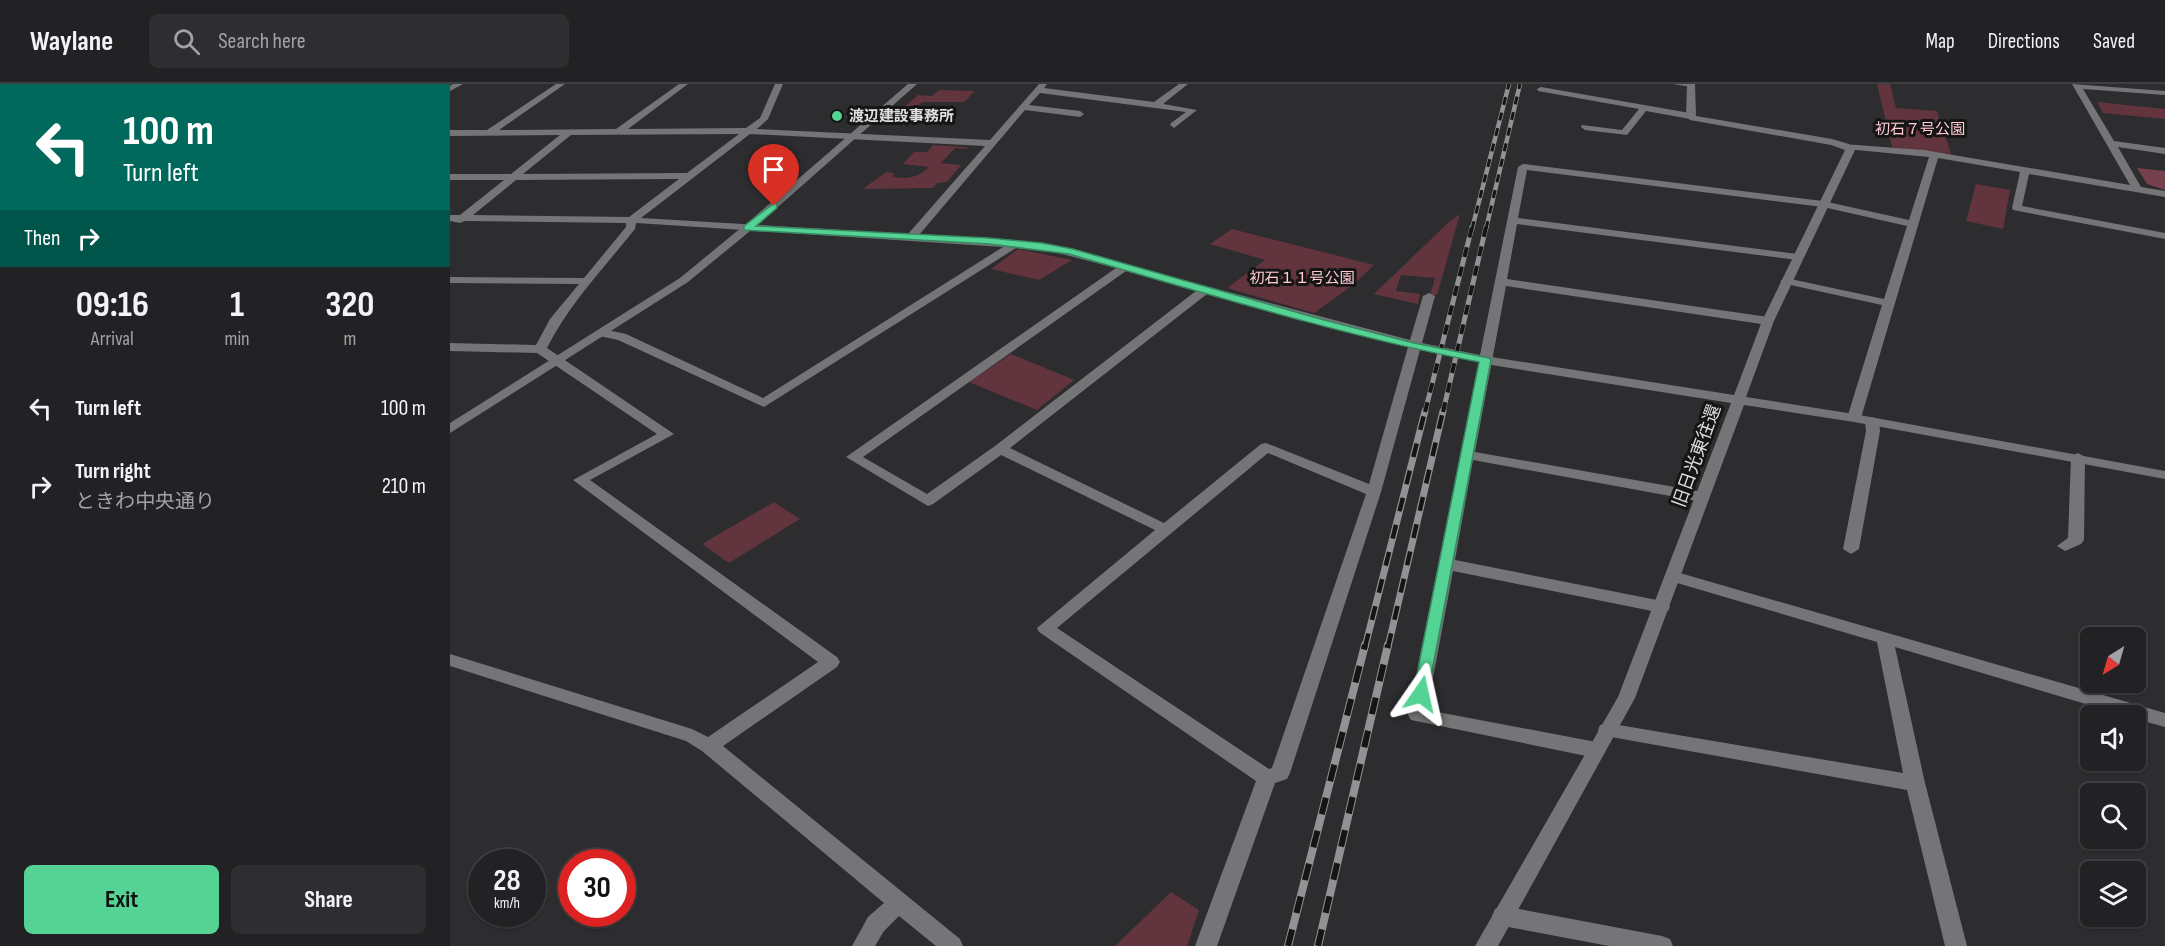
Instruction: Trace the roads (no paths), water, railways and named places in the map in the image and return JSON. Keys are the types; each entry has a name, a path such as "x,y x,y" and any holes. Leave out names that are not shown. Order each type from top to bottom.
{"street":[{"path":"450,89 459,84"},
{"path":"490,132 561,84"},
{"path":"618,132 684,84"},
{"path":"631,220 764,119 779,84"},
{"path":"450,429 684,280 748,228 913,84"},
{"path":"1156,105 1184,84"},
{"path":"1563,93 1567,84"},
{"path":"1677,84 1691,85 1690,116"},
{"path":"2076,85 2165,93"},
{"path":"2076,85 2137,188"},
{"path":"911,238 990,143 1041,87 1193,110 1174,125"},
{"path":"1541,90 1846,146 1934,155 2165,194"},
{"path":"1023,107 1080,114"},
{"path":"1585,127 1624,134 1644,108"},
{"path":"450,133 746,131 990,143"},
{"path":"450,227 569,132"},
{"path":"2113,144 2165,151"},
{"name":"旧日光東往還","path":"1486,946 1596,750 1639,668 1768,321 1850,150 1846,146"},
{"path":"1854,418 1934,155"},
{"path":"1596,750 1417,715 1523,167 1823,204 1913,224"},
{"path":"2025,169 2017,208 2165,236"},
{"path":"450,177 689,176"},
{"path":"450,218 536,217 631,220 1016,243 1070,252 1414,346 1485,360 1872,421 2165,474"},
{"path":"1512,219 1797,257"},
{"path":"540,349 554,322 631,227 631,220"},
{"path":"603,333 622,337 764,403 1016,243"},
{"path":"1125,267 853,458 928,501 1000,449 1206,289"},
{"path":"450,280 589,281"},
{"path":"1786,281 1888,303"},
{"path":"1502,282 1768,321"},
{"path":"1206,946 1267,778 1280,772 1374,492 1429,296"},
{"path":"450,346 540,349 667,434 580,480 831,662 709,746"},
{"path":"1851,549 1873,431 1872,421"},
{"path":"1267,778 1045,628 1266,447 1374,492"},
{"path":"1000,449 1167,530"},
{"path":"1467,455 1703,497"},
{"path":"2065,546 2076,540 2078,457"},
{"path":"1448,564 1662,607"},
{"path":"1673,576 2164,722"},
{"path":"1884,637 1915,783 1956,946"},
{"path":"450,660 692,736 709,746 952,946"},
{"path":"1607,730 1915,783"},
{"path":"863,946 876,924 899,902"},
{"path":"1503,916 1662,946"}],"railway":[{"path":"1472,229 1509,84"},
{"path":"1486,229 1520,84"},
{"path":"1425,412 1472,227"},
{"path":"1443,412 1486,227"},
{"path":"1365,647 1425,411"},
{"path":"1388,647 1443,411"},
{"path":"1288,946 1365,645"},
{"path":"1318,946 1388,645"}],"place":[{"name":"渡辺建設事務所","path":"837,116"}],"park label":[{"name":"初石７号公園","path":"1920,129"},
{"name":"初石１１号公園","path":"1302,278"}]}
